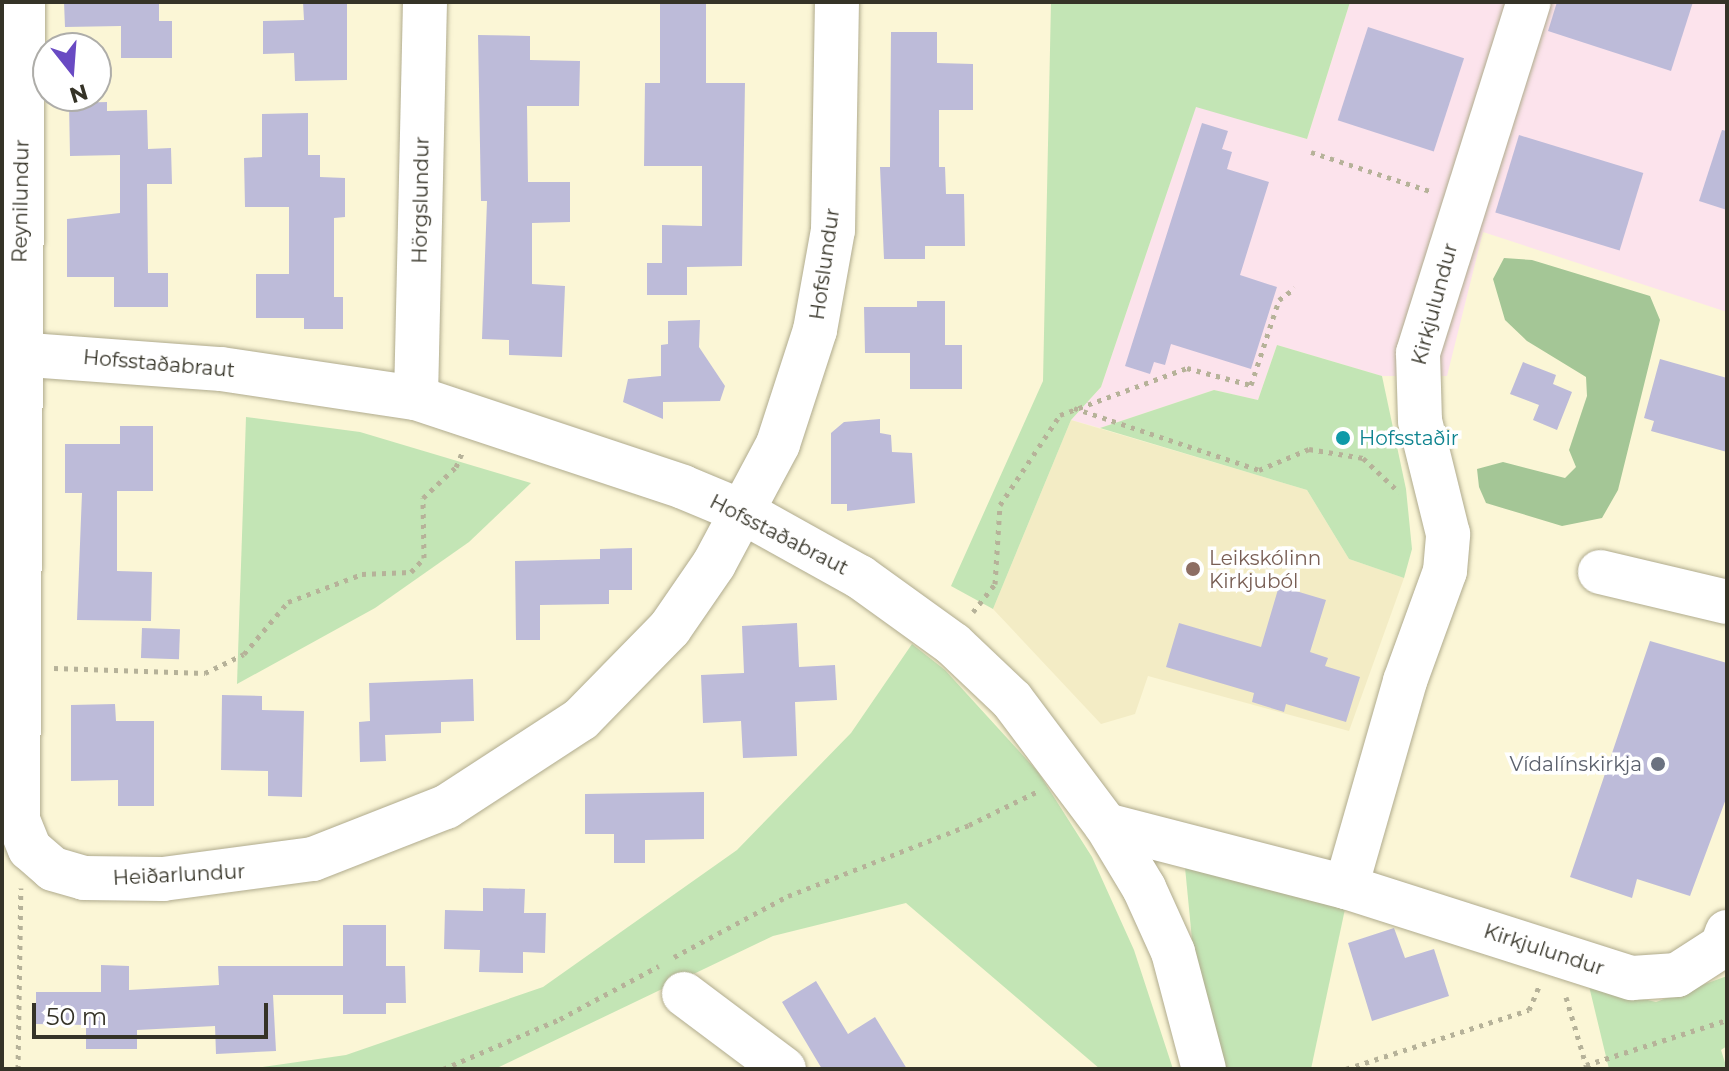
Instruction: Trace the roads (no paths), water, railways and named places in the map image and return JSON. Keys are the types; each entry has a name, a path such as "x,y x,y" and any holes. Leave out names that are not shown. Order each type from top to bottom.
{"street":[{"name":"Reynilundur","path":"11,353 23,2"},
{"name":"Hörgslundur","path":"416,398 425,2"},
{"name":"Hofslundur","path":"743,512 797,393 826,277 834,204 837,2"},
{"name":"Kirkjulundur","path":"1346,887 1405,681 1437,599 1448,534 1420,421 1416,379 1425,328 1529,2"},
{"name":"Hofsstaðabraut","path":"11,353 221,369 416,398 563,444 743,512 860,577 953,644 1012,700 1106,825 1144,888 1173,952 1204,1069"},
{"name":"Heiðarlundur","path":"11,353 17,666 16,802 24,836 38,860 84,878 215,876 313,859 446,807 545,746 636,666 697,590 743,512"},
{"path":"1600,572 1727,602"},
{"name":"Kirkjulundur","path":"1106,825 1346,887 1653,981 1699,963 1722,946 1727,932"},
{"path":"684,994 784,1069"}],"place":[{"name":"Hofsstaðir","path":"1343,438"},
{"name":"Leikskólinn Kirkjuból","path":"1193,569"},
{"name":"Vídalínskirkja","path":"1658,764"}]}
